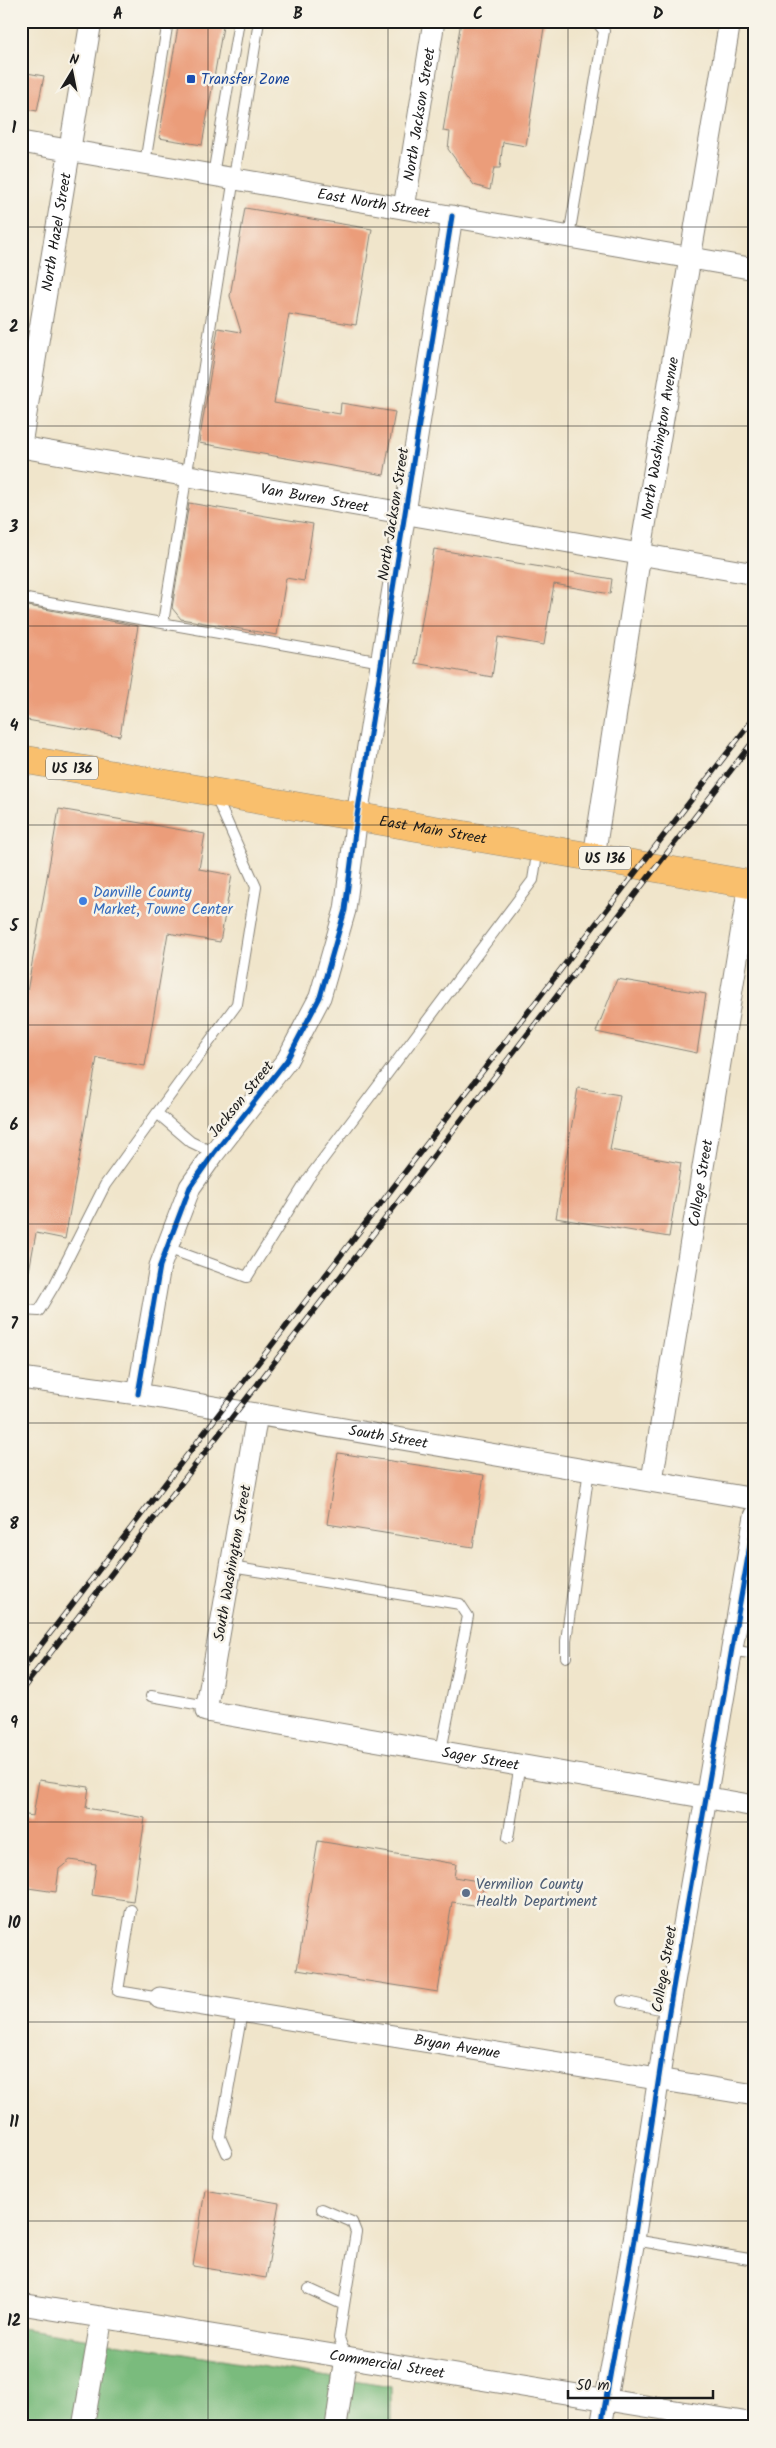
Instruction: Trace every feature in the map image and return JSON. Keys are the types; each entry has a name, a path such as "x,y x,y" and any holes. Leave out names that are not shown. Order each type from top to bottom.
{"main road":[{"name":"East Main Street","path":"21,759 752,885"}],"street":[{"name":"North Hazel Street","path":"21,445 91,21"},
{"name":"North Jackson Street","path":"404,208 434,21"},
{"name":"North Washington Avenue","path":"594,857 640,555 692,257 730,21"},
{"name":"East North Street","path":"21,142 755,269"},
{"name":"North Jackson Street","path":"357,816 452,216"},
{"name":"Van Buren Street","path":"21,445 755,574"},
{"name":"Jackson Street","path":"138,1394 160,1266 190,1187 214,1153 287,1060 320,997 345,910 357,816"},
{"name":"College Street","path":"652,1480 752,885"},
{"name":"South Street","path":"21,1378 138,1394 589,1469 755,1499"},
{"name":"South Washington Street","path":"207,1708 257,1415"},
{"name":"College Street","path":"601,2427 634,2240 669,2011 755,1516"},
{"name":"Sager Street","path":"207,1708 755,1806"},
{"name":"Bryan Avenue","path":"160,1998 755,2095"},
{"name":"Commercial Street","path":"21,2304 755,2424"},
{"path":"83,2427 102,2317"},
{"path":"336,2427 346,2357"}],"lane":[{"path":"145,163 168,21"},
{"path":"213,175 238,21"},
{"path":"163,623 259,21"},
{"path":"569,236 604,31 596,21"},
{"path":"21,598 382,662"},
{"path":"21,1310 39,1310 55,1284 105,1185 237,1004 256,887 227,827 214,792"},
{"path":"167,1248 248,1277 308,1179 533,880 538,847"},
{"path":"157,1113 190,1142 214,1153"},
{"path":"566,1657 566,1641 589,1469"},
{"path":"231,1567 460,1604 468,1616 441,1751"},
{"path":"731,1650 755,1654"},
{"path":"151,1696 207,1708"},
{"path":"508,1838 520,1764"},
{"path":"131,1910 118,1991 160,1998"},
{"path":"622,2001 669,2011"},
{"path":"227,2152 220,2137 242,2012"},
{"path":"322,2208 352,2222 356,2232 339,2338 346,2357"},
{"path":"634,2240 755,2260"},
{"path":"309,2289 344,2306"}],"green space":[{"path":"21,2328 391,2387 391,2427 21,2427"}],"building":[{"name":"Transfer Zone","path":"179,21 224,21 202,145 159,138"},
{"path":"461,21 545,21 526,146 503,142 500,168 494,168 490,190 474,185 448,149 450,132 443,131"},
{"path":"21,72 44,76 37,111 21,108"},
{"path":"245,208 372,229 356,325 289,314 274,403 340,414 341,403 395,412 384,475 199,443 218,328 241,332 230,296"},
{"path":"189,503 313,524 304,581 286,578 277,635 181,619 172,608"},
{"path":"434,549 612,579 610,594 554,584 544,645 498,637 492,677 415,663"},
{"path":"28,606 138,626 120,736 21,719 21,646"},
{"path":"59,809 205,834 199,869 232,875 220,942 168,933 145,1066 97,1058 65,1239 36,1233 29,1271 21,1270 21,1110 25,1090 21,1090 21,1026"},
{"path":"617,979 706,994 697,1053 596,1032"},
{"path":"578,1088 620,1095 610,1150 681,1163 669,1237 556,1218"},
{"path":"338,1453 484,1475 473,1547 327,1524"},
{"path":"39,1780 89,1787 86,1808 145,1818 133,1901 92,1895 96,1864 70,1860 59,1869 56,1892 21,1887 25,1861 21,1855 21,1814 33,1816"},
{"path":"318,1841 456,1864 454,1877 484,1882 480,1906 452,1902 438,1992 297,1970"},
{"path":"205,2190 279,2203 266,2278 193,2266"}],"railway":[{"path":"21,1671 755,717"},
{"path":"21,1691 755,739"}],"cycle path":[{"path":"138,1394 160,1266 190,1187 214,1153 287,1060 320,997 345,910 357,816 452,216"},
{"path":"601,2427 634,2240 669,2011 755,1516"}],"place":[{"name":"Transfer Zone","path":"191,79"},
{"name":"Danville County Market, Towne Center","path":"83,901"},
{"name":"Vermilion County Health Department","path":"466,1893"}]}
